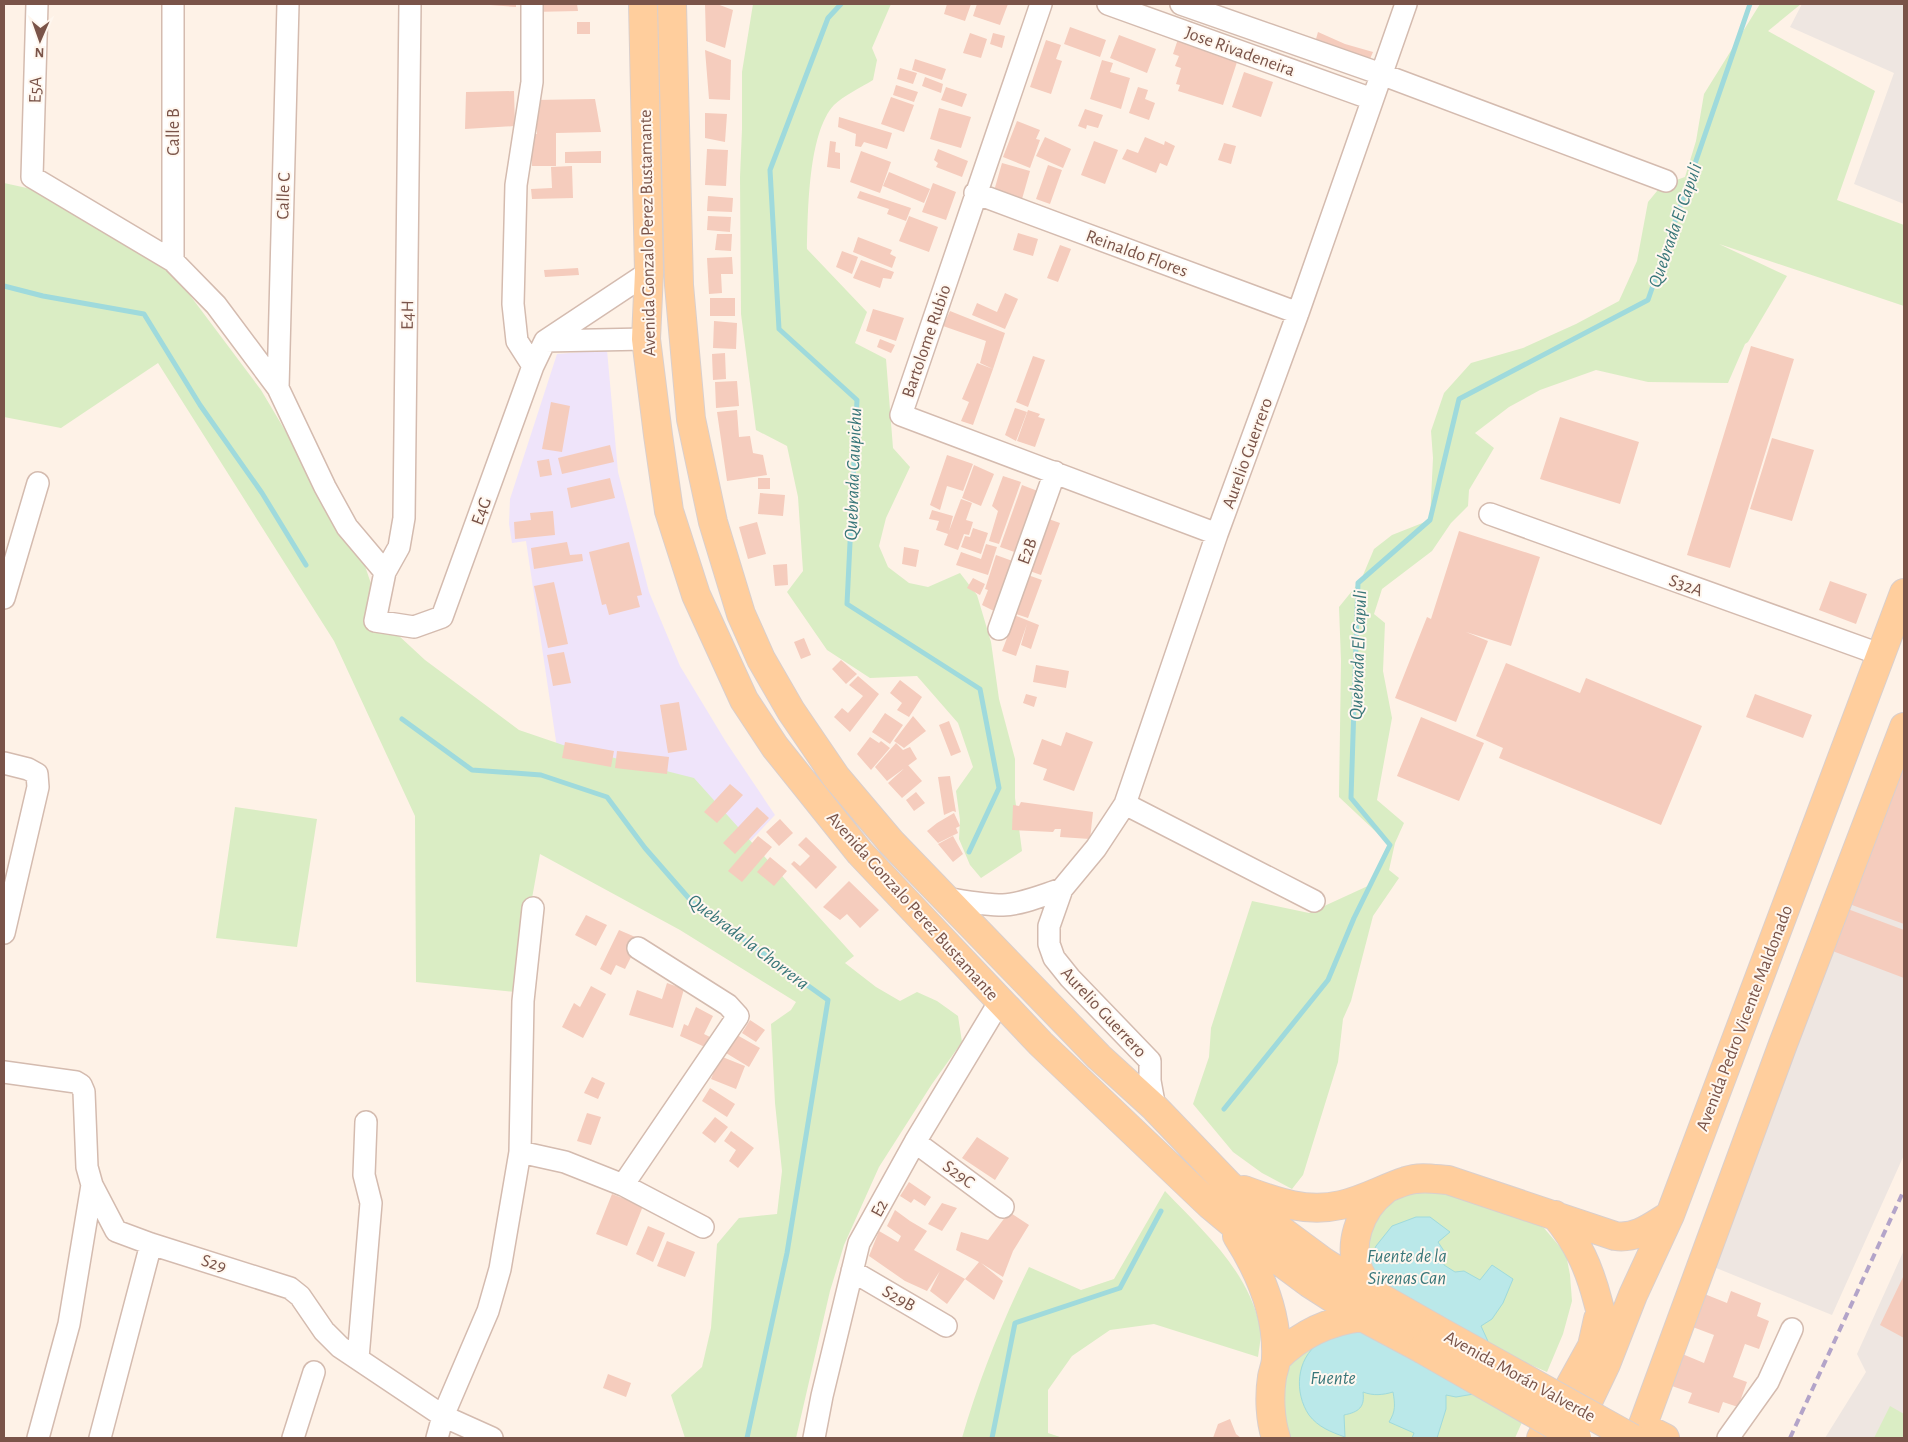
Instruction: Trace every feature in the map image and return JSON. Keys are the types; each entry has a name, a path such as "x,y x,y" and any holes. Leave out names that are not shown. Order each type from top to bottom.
{"main road":[{"name":"Avenida Gonzalo Perez Bustamante","path":"643,4 649,272 646,339 669,511 696,594 744,700 775,747 860,852 1041,1044 1210,1205 1258,1245 1309,1283 1369,1306 1428,1339"},
{"name":"Avenida Gonzalo Perez Bustamante","path":"672,4 679,285 691,419 713,522 741,614 761,659 836,777 891,842 1047,1004 1155,1108 1228,1184 1274,1225 1317,1257 1369,1306"},
{"path":"644,83 674,83"},
{"name":"Avenida Pedro Vicente Maldonado","path":"1571,1438 1606,1364 1633,1295 1670,1215 1904,593"},
{"path":"1645,1435 1783,1044 1904,727"},
{"path":"1228,1184 1284,1205 1312,1208 1341,1205 1407,1180 1426,1178 1448,1180 1615,1236 1623,1237 1634,1236 1644,1232 1670,1215"},
{"path":"1276,1359 1298,1339 1314,1330 1345,1319 1369,1306 1359,1269 1356,1237 1360,1221 1366,1209 1387,1189"},
{"path":"1210,1205 1233,1230 1256,1267 1266,1291 1274,1324 1276,1359 1271,1388 1273,1428 1276,1438"},
{"path":"1555,1215 1568,1230 1587,1264 1604,1322 1606,1364"},
{"path":"1541,1438 1592,1346 1598,1324 1598,1302"},
{"name":"Avenida Morán Valverde","path":"1428,1339 1645,1435"},
{"name":"Avenida Morán Valverde","path":"1428,1339 1577,1438"}],"street":[{"name":"E5A","path":"37,4 32,177 173,261"},
{"name":"Calle B","path":"173,4 173,261"},
{"name":"Calle C","path":"278,388 288,4"},
{"name":"E4H","path":"375,621 385,572 399,547 404,518 410,4"},
{"path":"532,4 532,82 516,185 513,304 517,341 534,366"},
{"name":"Bartolome Rubio","path":"1041,4 975,193 901,415 1218,534"},
{"name":"Jose Rivadeneira","path":"1108,4 1372,99"},
{"path":"1181,4 1381,74 1666,181"},
{"name":"Aurelio Guerrero","path":"1155,1108 1150,1081 1150,1061 1070,978 1054,958 1049,944 1049,926 1062,889 1096,848 1125,804 1218,534 1298,314 1406,4"},
{"name":"Reinaldo Flores","path":"975,193 1298,314"},
{"path":"173,261 216,306 278,388 325,487 347,526 385,572"},
{"path":"545,341 649,272"},
{"path":"545,341 646,339"},
{"name":"E4G","path":"375,621 414,627 442,617 534,366 545,341"},
{"name":"E2B","path":"999,629 1055,472"},
{"path":"4,598 38,483"},
{"name":"S32A","path":"1490,514 1882,655"},
{"path":"4,763 28,769 37,774 38,788 4,933"},
{"path":"1125,804 1314,901"},
{"path":"945,898 1003,905 1062,889"},
{"path":"437,1438 443,1416 488,1311 500,1270 520,1152 522,1001 533,908"},
{"path":"623,1185 738,1016 728,1005 638,948"},
{"name":"E2","path":"814,1438 822,1396 860,1243 915,1142 1000,1001"},
{"name":"S29","path":"4,1072 76,1082 82,1085 84,1092 87,1167 92,1185 116,1231 290,1288 300,1296 324,1332 340,1348 358,1358 443,1416 492,1438"},
{"path":"358,1358 370,1203 364,1175 366,1122"},
{"name":"S29C","path":"915,1142 1002,1206"},
{"path":"520,1152 565,1162 623,1185 703,1227"},
{"path":"38,1438 69,1324 92,1185"},
{"path":"100,1438 151,1244"},
{"name":"S29B","path":"852,1271 946,1326"},
{"path":"1728,1438 1768,1382 1792,1329"},
{"path":"293,1438 314,1372"}],"shaded area":[{"path":"1802,4 1904,4 1904,204 1854,184 1894,73 1790,27"},
{"path":"607,350 618,472 649,592 680,666 726,742 775,815 726,867 559,761 526,541 512,543 509,524 510,499 557,354"},
{"path":"1904,725 1904,1155 1832,1315 1699,1261"},
{"path":"1904,1250 1904,1438 1825,1438 1866,1372 1857,1354"}],"green space":[{"path":"753,4 891,4 872,48 877,60 873,80 834,105 825,118 819,134 811,173 807,249 867,312 855,343 886,359 893,448 910,467 886,518 879,546 888,567 909,583 928,587 960,573 977,595 991,642 999,699 1015,759 1015,798 1022,851 981,878 970,865 959,839 960,820 956,791 973,767 958,723 917,676 870,678 827,650 787,592 803,571 798,497 787,446 756,430 741,314 740,177 742,72"},
{"path":"1760,4 1801,4 1768,31 1875,91 1837,200 1904,225 1904,306 1719,244 1787,276 1748,342 1745,344 1728,383 1648,382 1596,370 1540,390 1509,407 1475,433 1494,448 1469,490 1468,506 1451,523 1432,551 1382,589 1374,614 1385,623 1383,671 1392,718 1377,800 1404,823 1395,843 1389,870 1399,878 1373,916 1351,1001 1343,1019 1338,1062 1303,1175 1292,1189 1262,1173 1233,1152 1193,1104 1209,1057 1211,1028 1252,901 1309,913 1370,885 1390,845 1339,797 1341,661 1339,607 1361,580 1374,549 1392,535 1430,520 1433,458 1431,431 1444,393 1471,363 1523,348 1576,324 1619,301 1637,261 1648,202 1662,185 1685,177 1696,141 1704,94"},
{"path":"4,183 36,190 156,250 261,390 364,563 384,622 425,660 519,730 563,745 694,778 854,956 845,963 876,987 900,1001 917,992 937,1001 958,1016 962,1042 932,1084 879,1167 844,1245 830,1291 796,1438 685,1438 671,1395 702,1367 711,1328 717,1244 739,1218 777,1214 782,1171 775,1103 771,1024 791,1010 796,1002 680,930 540,854 515,992 416,982 415,816 334,641 158,363 61,428 4,417"},
{"path":"235,807 317,819 297,947 216,938"},
{"path":"1426,1178 1498,1205 1544,1228 1566,1254 1572,1301 1563,1334 1547,1372 1501,1352 1369,1280 1360,1221"},
{"path":"1165,1191 1209,1237 1235,1269 1254,1306 1260,1327 1261,1338 1258,1357 1154,1324 1110,1330 1072,1356 1048,1390 1048,1433 1063,1438 962,1438 992,1351 1029,1267 1081,1290 1114,1279"},
{"path":"1362,1329 1523,1420 1515,1438 1288,1438 1276,1359"},
{"path":"1890,1406 1904,1414 1904,1438 1874,1438"}],"water":[{"name":"Fuente de la Sirenas Can","path":"1416,1217 1430,1217 1450,1232 1438,1242 1444,1251 1444,1265 1455,1272 1464,1271 1480,1280 1492,1265 1513,1279 1503,1303 1492,1319 1481,1326 1491,1348 1362,1276 1376,1246 1392,1226"},
{"name":"Fuente","path":"1362,1329 1474,1394 1456,1397 1446,1395 1446,1409 1437,1438 1412,1438 1414,1433 1389,1422 1394,1407 1393,1392 1378,1395 1363,1392 1363,1401 1360,1408 1344,1415 1345,1437 1321,1426 1309,1415 1301,1397 1300,1387 1302,1367 1306,1358 1311,1350 1329,1337"}],"building":[{"path":"516,4 516,7 490,5"},
{"path":"532,4 577,4 578,11 532,12"},
{"path":"705,4 717,4 733,10 725,48 706,41"},
{"path":"947,4 971,4 965,21 944,14"},
{"path":"977,4 1008,4 1000,25 973,16"},
{"path":"577,22 590,22 590,34 577,34"},
{"path":"1070,27 1106,40 1100,57 1064,44"},
{"path":"1318,32 1345,44 1373,52 1367,66 1314,46"},
{"path":"970,33 987,39 981,58 963,53"},
{"path":"993,33 1005,36 1002,48 990,44"},
{"path":"1119,35 1156,49 1147,73 1110,58"},
{"path":"1178,39 1238,59 1223,105 1178,91 1180,85 1176,84 1181,68 1175,66 1179,56 1173,54"},
{"path":"1046,40 1061,45 1056,59 1062,61 1051,94 1030,87"},
{"path":"705,50 731,60 730,100 709,99"},
{"path":"915,59 946,69 942,80 912,70"},
{"path":"1102,60 1113,63 1110,72 1130,78 1121,109 1090,99"},
{"path":"900,68 917,73 913,84 897,79"},
{"path":"1244,72 1273,82 1261,117 1232,107"},
{"path":"925,77 943,84 941,93 922,86"},
{"path":"896,85 918,92 914,102 893,95"},
{"path":"946,87 967,94 962,107 941,100"},
{"path":"1138,87 1148,90 1145,99 1155,103 1149,120 1129,113"},
{"path":"514,91 515,126 465,129 466,92"},
{"path":"891,97 914,105 904,132 881,124"},
{"path":"595,99 601,132 556,133 556,166 532,166 532,134 537,134 534,100"},
{"path":"939,108 971,117 961,148 930,139"},
{"path":"1085,109 1103,115 1098,128 1087,125 1086,129 1078,126"},
{"path":"705,113 727,114 725,142 705,138"},
{"path":"839,117 892,133 887,149 864,142 861,147 855,146 856,134 838,127"},
{"path":"1017,121 1040,130 1036,139 1040,140 1030,168 1003,157"},
{"path":"1045,137 1071,149 1063,168 1036,156"},
{"path":"1145,137 1164,145 1165,141 1175,146 1167,166 1160,163 1156,173 1122,159 1127,149 1138,153"},
{"path":"830,141 836,142 835,152 840,153 840,169 827,167"},
{"path":"1094,141 1118,150 1105,184 1081,175"},
{"path":"1224,143 1236,146 1231,164 1218,160"},
{"path":"707,149 728,150 726,186 705,185"},
{"path":"938,149 968,161 962,177 936,167 938,163 934,160"},
{"path":"601,151 601,163 565,163 565,152"},
{"path":"861,151 891,162 880,193 850,182"},
{"path":"1002,163 1030,171 1022,199 994,191"},
{"path":"1048,165 1062,170 1050,204 1036,199"},
{"path":"572,166 573,198 532,199 531,189 552,188 551,167"},
{"path":"889,172 930,189 924,203 883,186"},
{"path":"933,183 956,192 946,220 922,212"},
{"path":"860,191 911,208 906,221 887,214 889,209 857,198"},
{"path":"708,196 733,198 732,212 707,211"},
{"path":"708,216 731,217 730,232 707,230"},
{"path":"909,216 938,227 929,252 899,241"},
{"path":"1018,233 1038,239 1033,256 1013,250"},
{"path":"717,234 732,234 731,251 715,250"},
{"path":"858,237 892,250 890,254 896,257 892,268 853,252"},
{"path":"1060,245 1071,249 1058,282 1047,278"},
{"path":"842,251 858,257 852,274 836,267"},
{"path":"732,257 733,274 721,274 722,293 709,294 707,258"},
{"path":"861,260 894,272 891,279 883,278 880,288 853,278"},
{"path":"578,268 579,275 545,277 544,270"},
{"path":"1005,293 1018,299 1005,329 972,315 977,303 997,312"},
{"path":"710,298 735,298 735,316 710,316"},
{"path":"873,309 904,318 896,341 866,331"},
{"path":"950,311 1005,333 993,369 980,363 986,341 943,326"},
{"path":"714,321 737,323 736,349 713,348"},
{"path":"880,339 895,345 891,353 877,347"},
{"path":"1751,346 1794,359 1730,568 1687,555"},
{"path":"725,353 726,379 713,380 712,354"},
{"path":"1033,356 1045,360 1028,407 1016,402"},
{"path":"977,363 993,369 973,425 961,421 969,402 962,399"},
{"path":"737,381 739,406 716,408 715,382"},
{"path":"551,402 570,406 562,452 542,449"},
{"path":"1015,408 1027,412 1016,441 1005,435"},
{"path":"737,410 739,437 750,436 753,453 763,455 767,475 727,481 717,412"},
{"path":"1028,410 1040,414 1038,417 1045,419 1035,447 1017,441"},
{"path":"1560,417 1639,442 1620,504 1540,479"},
{"path":"1772,438 1814,450 1792,521 1750,509"},
{"path":"610,445 614,462 562,474 558,458"},
{"path":"947,455 973,464 963,491 947,486 940,510 930,505"},
{"path":"549,459 552,475 540,477 537,461"},
{"path":"974,465 994,474 981,506 962,498"},
{"path":"1003,476 1021,482 999,544 989,541 998,511 992,506"},
{"path":"610,478 615,498 571,508 567,488"},
{"path":"758,478 770,478 770,489 758,489"},
{"path":"1022,485 1043,493 1020,554 1000,547"},
{"path":"760,493 785,495 783,516 758,514"},
{"path":"961,499 972,503 966,520 973,522 969,535 964,534 958,550 944,545 948,534 936,530 939,521 929,519 932,510 953,516 949,531"},
{"path":"553,511 555,535 515,539 514,522 531,520 530,513"},
{"path":"1043,517 1060,523 1041,575 1024,569"},
{"path":"757,522 766,554 748,559 739,527"},
{"path":"973,528 988,533 981,554 961,547 965,536 970,537"},
{"path":"1459,531 1540,557 1511,646 1466,632 1488,641 1456,722 1395,698 1427,617 1431,619"},
{"path":"567,542 570,555 582,554 583,561 534,569 531,548"},
{"path":"629,542 642,595 637,596 640,607 609,615 606,604 602,605 589,552"},
{"path":"986,544 997,547 988,575 956,565 961,552 981,559"},
{"path":"904,547 919,550 916,567 902,564"},
{"path":"996,555 1018,563 994,611 982,605 988,590 985,589"},
{"path":"787,564 788,585 775,586 773,565"},
{"path":"1025,574 1042,580 1028,618 1010,612"},
{"path":"973,578 985,584 980,595 967,588"},
{"path":"1830,581 1867,594 1856,624 1819,610"},
{"path":"554,582 568,644 548,648 534,586"},
{"path":"1009,613 1039,625 1031,649 1021,645 1027,624 1016,656 1002,651 1010,630"},
{"path":"804,638 811,655 801,659 794,642"},
{"path":"564,652 571,683 553,686 547,655"},
{"path":"841,660 857,674 846,684 832,669"},
{"path":"1506,663 1580,693 1586,678 1702,726 1661,825 1499,758 1503,748 1476,736"},
{"path":"1036,665 1069,671 1066,688 1033,682"},
{"path":"858,676 879,694 850,732 834,717 842,708 848,713 863,696 849,685"},
{"path":"900,680 922,697 909,717 897,710 902,703 890,693"},
{"path":"1026,694 1037,697 1034,707 1023,703"},
{"path":"1755,694 1812,715 1803,738 1746,717"},
{"path":"679,702 687,750 668,753 660,705"},
{"path":"885,713 903,725 890,744 872,732"},
{"path":"913,716 926,731 904,748 894,741"},
{"path":"1421,717 1484,743 1459,801 1397,776"},
{"path":"949,721 961,752 951,756 939,725"},
{"path":"1066,732 1093,742 1074,791 1043,780 1047,769 1033,764 1042,739 1061,746"},
{"path":"1904,736 1904,924 1841,901"},
{"path":"870,737 879,743 881,741 890,748 871,770 857,754"},
{"path":"565,742 614,751 611,767 562,758"},
{"path":"896,743 903,750 910,747 917,759 887,781 875,767"},
{"path":"617,751 669,757 667,774 615,768"},
{"path":"908,765 922,781 902,798 888,783"},
{"path":"950,776 956,812 953,811 944,815 938,777"},
{"path":"730,784 743,795 717,823 704,812"},
{"path":"916,792 925,803 914,811 906,800"},
{"path":"1021,802 1093,812 1090,839 1060,837 1061,829 1055,829 1053,832 1012,830 1013,805 1019,806"},
{"path":"757,807 769,818 735,854 723,843"},
{"path":"954,813 960,826 956,828 958,833 938,843 927,831"},
{"path":"780,819 793,833 779,846 766,832"},
{"path":"758,836 772,847 742,882 728,871"},
{"path":"953,836 963,854 953,862 938,844"},
{"path":"806,837 837,867 816,889 791,864 794,861 800,866 810,856 798,845"},
{"path":"770,857 787,871 774,886 757,872"},
{"path":"849,881 879,910 860,928 847,914 840,920 823,907"},
{"path":"1837,905 1904,930 1904,978 1822,947"},
{"path":"586,915 607,925 596,946 575,935"},
{"path":"619,930 640,939 625,969 616,965 611,975 600,969"},
{"path":"667,983 684,989 673,1028 629,1015 637,990 662,999"},
{"path":"591,986 606,994 583,1038 562,1027 574,1003 580,1007"},
{"path":"696,1007 713,1016 704,1034 710,1037 705,1047 680,1036 684,1024 688,1026"},
{"path":"750,1020 765,1030 756,1042 742,1033"},
{"path":"737,1035 760,1048 749,1067 726,1053"},
{"path":"720,1056 745,1066 736,1089 711,1079"},
{"path":"592,1077 605,1083 598,1099 584,1093"},
{"path":"710,1088 735,1104 727,1117 702,1101"},
{"path":"587,1113 601,1117 591,1145 577,1141"},
{"path":"715,1117 728,1127 715,1143 702,1133"},
{"path":"731,1131 754,1148 738,1168 729,1161 736,1150 724,1141"},
{"path":"977,1137 1009,1158 995,1180 962,1158"},
{"path":"909,1182 931,1197 925,1206 914,1199 911,1203 900,1196"},
{"path":"612,1194 643,1206 627,1246 596,1234"},
{"path":"942,1203 957,1208 942,1231 928,1224"},
{"path":"895,1210 927,1231 914,1250 965,1279 947,1304 930,1291 940,1271 927,1291 905,1281 869,1256 879,1231 898,1242 901,1236 887,1226"},
{"path":"1009,1212 1029,1225 1013,1251 1003,1277 981,1263 1003,1281 994,1300 965,1279 979,1262 956,1250 961,1232 988,1240"},
{"path":"648,1226 665,1233 653,1262 636,1254"},
{"path":"667,1241 695,1252 685,1277 657,1266"},
{"path":"1904,1275 1904,1338 1880,1325"},
{"path":"1731,1291 1761,1303 1757,1316 1769,1321 1759,1349 1745,1344 1733,1377 1747,1382 1738,1407 1723,1402 1719,1413 1688,1403 1692,1393 1669,1385 1680,1353 1704,1363 1714,1335 1690,1326 1702,1293 1727,1303"},
{"path":"608,1374 631,1383 626,1397 603,1388"},
{"path":"1230,1419 1236,1434 1241,1438 1213,1438 1218,1424"}],"waterway":[{"name":"Quebrada Caupichu","path":"841,4 828,18 770,170 779,329 857,400 847,604 980,689 999,788 969,852"},
{"name":"Quebrada El Capuli","path":"1224,1109 1328,980 1354,918 1390,845 1351,798 1358,583 1430,520 1459,399 1648,300 1750,4"},
{"path":"4,286 43,296 144,314 200,405 262,493 306,565"},
{"name":"Quebrada la Chorrera","path":"402,719 472,770 541,775 607,797 645,848 693,903 828,1000 787,1253 747,1438"},
{"path":"992,1438 1015,1323 1120,1288 1161,1211"}],"railway":[{"path":"1790,1438 1904,1190"}]}
